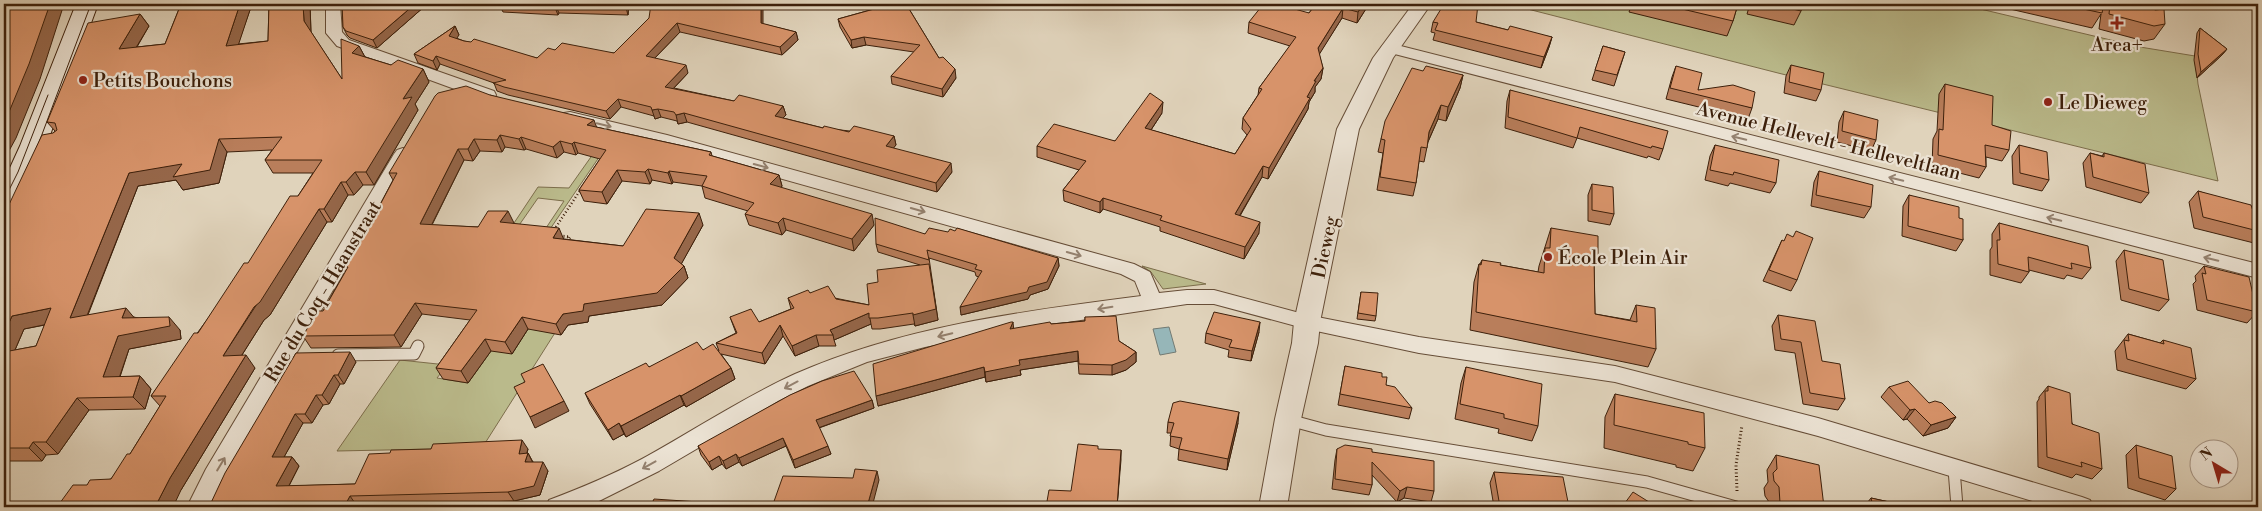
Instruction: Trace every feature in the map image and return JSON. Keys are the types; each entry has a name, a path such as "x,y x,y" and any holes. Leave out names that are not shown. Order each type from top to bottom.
{"main road":[{"path":"4,208 39,144 86,4"}],"street":[{"path":"333,4 334,33 343,43 502,101"},
{"name":"Dieweg","path":"1273,507 1288,420 1305,343 1307,322 1348,129 1389,48 1422,4"},
{"name":"Avenue Hellevelt - Helleveltlaan","path":"1389,48 2258,272"},
{"path":"437,98 456,83"},
{"path":"556,114 696,149 1127,269 1143,277 1153,301"},
{"name":"Rue du Coq - Haanstraat","path":"198,507 214,475 293,355 414,135"},
{"path":"557,507 581,500 802,380 852,361 908,343 962,331 1187,297 1214,297 1307,322 1419,345 1615,374 1745,407 2082,507"}],"lane":[{"path":"331,355 414,354 418,346"},
{"path":"1288,420 1326,430 1647,482 1737,503"},
{"path":"1954,468 1957,507"}],"path":[{"path":"560,252 570,237 551,235 587,181"},
{"path":"1737,503 1736,465 1745,407"}],"green space":[{"name":"Le Dieweg","path":"1508,4 1971,4 1972,7 2140,47 2195,56 2198,84 2218,181 1778,73"},
{"path":"598,147 606,147 546,235 542,234 564,201 538,198 515,231 512,226 538,187 569,188"},
{"path":"1142,266 1206,284 1163,289 1151,272"},
{"path":"591,276 482,448 337,451 400,360 447,365 437,378 468,383 488,350 512,353 528,329"}],"water":[{"path":"1169,327 1176,352 1160,355 1153,329"}],"building":[{"path":"4,4 50,4 29,64 4,124"},
{"path":"181,4 240,4 226,46 268,41 269,4 303,4 304,21 342,79 341,39 359,46 352,53 391,65 398,60 423,69 403,99 412,97 366,172 355,172 346,182 341,182 324,209 319,209 223,356 246,355 170,478 155,507 57,507 73,485 87,485 90,480 111,479 127,454 130,454 166,396 151,396 194,333 198,333 244,263 248,263 290,196 298,196 322,160 265,160 282,137 219,139 210,170 173,177 182,164 129,173 70,318 126,308 122,318 169,317 170,326 118,336 103,377 140,376 133,397 77,398 46,442 33,442 29,448 4,448 4,352 36,346 51,308 12,316 4,334 4,215 42,135 53,133 57,130 55,123 47,122 88,23 140,14 119,49 165,44"},
{"path":"342,4 415,4 373,40 346,31 343,27"},
{"path":"651,4 761,4 761,23 796,32 780,47 677,23 646,56 686,65 665,87 734,101 739,95 783,106 775,116 823,128 824,126 849,132 854,126 894,136 886,146 951,163 936,183 684,113 676,115 674,112 658,109 652,110 651,107 618,99 606,111 504,87 493,83 506,80 436,56 433,61 414,54 455,26 449,36 471,42 474,39 537,58 548,48 555,50 562,43 614,53 649,18"},
{"path":"883,4 906,4 939,58 943,57 955,69 942,89 891,76 920,45 864,37 851,40 838,19 885,6"},
{"path":"1267,4 1277,4 1309,13 1316,4 1363,4 1358,12 1343,8 1318,48 1323,68 1314,81 1316,81 1307,97 1310,98 1269,168 1263,166 1235,214 1260,222 1245,247 1160,220 1162,216 1103,198 1100,202 1063,190 1086,161 1037,146 1054,124 1115,141 1150,93 1163,102 1145,128 1235,154 1251,129 1243,118 1262,89 1259,88 1296,37 1249,22 1261,7"},
{"path":"1444,4 1478,4 1476,22 1508,30 1510,26 1552,37 1544,57 1435,30 1438,23 1433,22"},
{"path":"1661,4 1738,4 1733,21"},
{"path":"1772,4 1802,4 1801,11"},
{"path":"2060,4 2104,4 2102,13"},
{"path":"2110,4 2143,4 2155,10 2164,9 2165,24 2154,26 2109,14"},
{"path":"2200,28 2227,49 2201,72 2198,54"},
{"path":"1603,46 1625,52 1617,75 1595,70"},
{"path":"1791,65 1824,73 1821,90 1789,82"},
{"path":"1426,66 1463,75 1448,107 1441,105 1429,132 1427,148 1421,147 1416,183 1380,177 1385,140 1381,139 1385,121 1412,68 1423,71"},
{"path":"1676,66 1702,73 1698,90 1733,85 1755,92 1752,108 1670,88"},
{"path":"1945,84 1993,96 1992,125 2011,131 2009,150 1985,145 1986,167 1938,155 1939,129 1943,130"},
{"path":"466,86 490,95 594,120 587,125 711,152 709,155 779,175 770,184 872,214 852,239 783,218 778,223 745,214 754,203 702,186 707,176 669,171 668,173 648,169 645,172 617,170 602,192 579,190 606,150 574,142 572,144 560,141 553,147 521,137 519,139 500,135 497,140 474,139 468,149 458,149 420,224 478,227 488,211 508,211 500,222 559,228 553,238 623,246 646,209 699,213 674,258 684,266 657,293 584,304 583,311 563,314 556,324 522,317 505,342 485,339 461,371 436,368 477,310 415,303 394,335 303,336 317,311 323,311 348,267 343,267 354,248 357,248 397,173 389,173 435,96 438,93"},
{"path":"1510,90 1668,131 1663,149 1652,146 1651,148 1580,127 1577,138 1508,117"},
{"path":"1844,111 1878,120 1876,140 1842,131"},
{"path":"1715,145 1779,160 1776,183 1734,172 1733,175 1710,170"},
{"path":"2019,145 2047,152 2049,180 2020,173"},
{"path":"2090,153 2104,157 2104,153 2145,164 2149,193 2093,177"},
{"path":"1819,171 1873,185 1871,207 1816,195"},
{"path":"1592,184 1613,187 1614,214 1592,210"},
{"path":"2198,191 2251,205 2253,211 2258,212 2258,231 2203,217"},
{"path":"1909,195 1959,207 1959,218 1963,219 1963,240 1908,226"},
{"path":"875,218 925,234 929,228 948,232 950,229 955,231 957,228 1058,258 1047,282 1029,287 1027,292 960,307 982,271 975,269 977,265 927,250 929,260 876,244"},
{"path":"1999,223 2088,246 2091,268 2071,263 2072,269 2028,257 2029,272 1998,264 1997,240 2000,240"},
{"path":"1551,228 1598,236 1598,258 1594,257 1595,314 1637,322 1636,305 1655,308 1656,349 1476,312 1479,264 1481,265 1482,260 1544,273 1545,248 1550,248"},
{"path":"1796,231 1813,238 1797,280 1769,270 1782,240 1784,241 1787,234 1793,237"},
{"path":"2124,250 2163,260 2169,300 2129,289"},
{"path":"929,264 936,309 913,315 913,313 878,318 869,318 869,313 830,330 833,335 816,335 792,346 780,325 762,353 716,343 737,333 730,317 751,309 759,322 794,308 788,298 808,290 810,293 828,286 836,299 869,305 867,284 878,282 877,270"},
{"path":"2204,266 2249,277 2257,312 2207,300 2202,273 2206,274"},
{"path":"1361,292 1378,293 1376,316 1358,313"},
{"path":"1214,312 1260,322 1252,351 1229,347 1232,340 1206,333"},
{"path":"1778,315 1815,321 1822,361 1840,364 1845,399 1810,393 1801,342 1781,339"},
{"path":"1116,316 1119,341 1136,352 1126,360 1112,365 1079,364 1078,351 1019,360 1020,365 985,372 984,367 876,396 873,364 1011,322 1013,322 1010,329 1050,322 1051,324 1085,321 1085,317"},
{"path":"2128,334 2164,344 2163,340 2191,348 2196,379 2127,359 2124,340 2129,341"},
{"path":"697,342 703,350 713,344 731,368 681,396 621,426 619,423 608,430 585,393 646,363 649,367"},
{"path":"350,352 338,375 334,375 322,395 316,395 305,414 295,414 272,457 292,457 276,486 355,484 369,454 390,453 391,450 431,449 433,444 522,440 519,454 528,453 525,462 543,462 534,486 508,492 350,496 344,507 209,507 225,473 296,353"},
{"path":"543,364 564,401 530,417 514,387 525,382 521,374"},
{"path":"1345,366 1382,373 1382,377 1387,377 1386,385 1395,387 1412,408 1340,394"},
{"path":"1466,367 1542,384 1538,426 1504,418 1504,414 1460,404"},
{"path":"854,371 872,400 816,420 828,446 793,460 783,438 739,458 736,454 723,461 719,456 709,462 698,446 790,395 822,381"},
{"path":"1908,381 1929,403 1935,401 1942,403 1956,417 1931,425 1915,409 1910,410 1889,387"},
{"path":"2048,386 2070,393 2072,424 2099,433 2102,469 2081,462 2082,467 2047,457 2045,391 2048,391"},
{"path":"1615,394 1704,413 1705,448 1688,444 1688,442 1614,425"},
{"path":"1180,401 1239,412 1228,459 1179,449 1182,438 1170,436 1174,423 1168,422 1173,403"},
{"path":"1078,444 1098,446 1098,449 1121,450 1117,507 1046,507 1049,490 1071,491"},
{"path":"1345,445 1372,449 1372,452 1434,461 1434,491 1407,487 1400,491 1372,462 1372,485 1335,479 1337,449"},
{"path":"2136,445 2172,456 2176,489 2139,478"},
{"path":"1776,455 1819,465 1824,507 1776,507 1780,503 1779,487 1774,481 1773,473 1777,469"},
{"path":"855,469 877,471 867,507 772,507 783,476 853,478"},
{"path":"1494,472 1563,477 1569,507 1500,507"},
{"path":"1633,492 1657,507 1622,507"},
{"path":"1871,498 1912,507 1873,507"},
{"path":"654,499 699,502 697,507 650,507"}],"tram line":[{"path":"35,153 91,4"},
{"path":"4,200 18,172 48,95"}],"place":[{"name":"Area+","path":"2117,23"},
{"name":"Petits Bouchons","path":"83,80"},
{"name":"Le Dieweg","path":"2048,102"},
{"name":"École Plein Air","path":"1548,257"}]}
